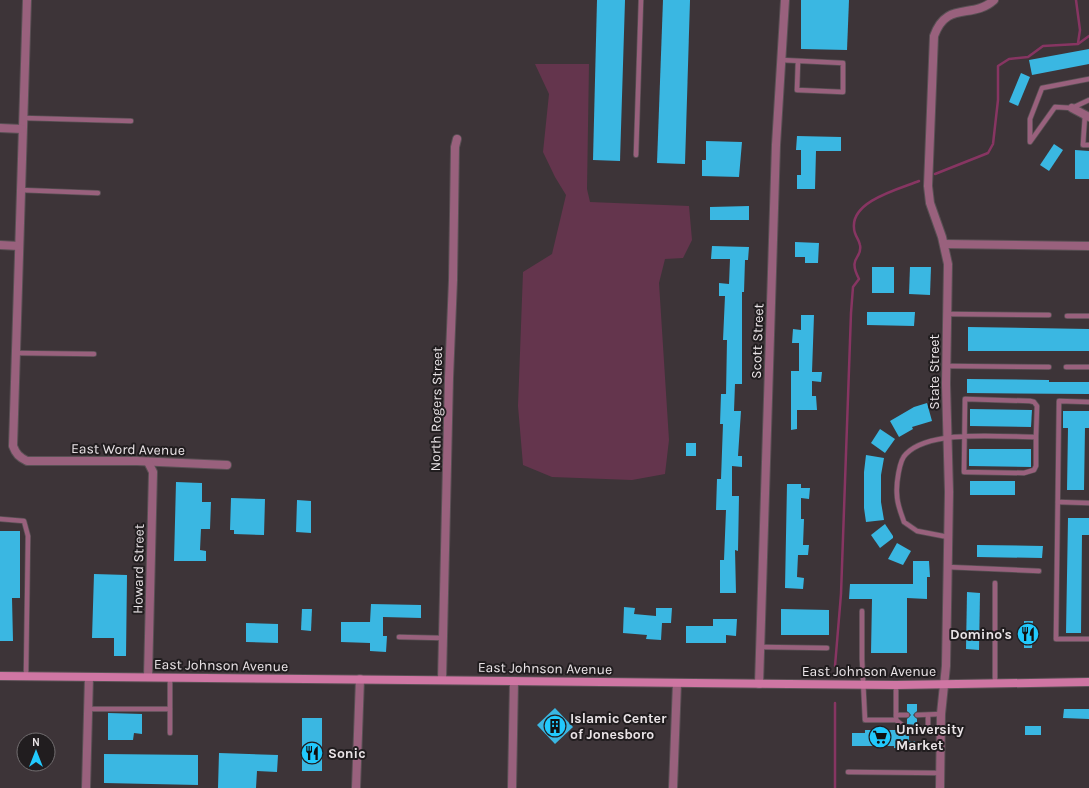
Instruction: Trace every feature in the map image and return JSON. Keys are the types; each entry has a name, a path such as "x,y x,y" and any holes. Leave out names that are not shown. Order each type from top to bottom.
{"main road":[{"name":"East Johnson Avenue","path":"0,676 896,685 1089,682"}],"street":[{"path":"16,353 27,0"},
{"name":"Scott Street","path":"759,684 776,145 785,0"},
{"name":"State Street","path":"940,788 941,714 945,685 948,567 946,366 948,264 944,244 934,217 928,186 934,36 937,24 948,13 959,9 981,6 994,0"},
{"path":"1072,108 1087,116"},
{"path":"0,128 22,129"},
{"name":"North Rogers Street","path":"442,680 449,378 453,280 455,147 457,139"},
{"path":"944,244 1089,246"},
{"path":"0,245 19,246"},
{"name":"East Word Avenue","path":"16,353 13,446 19,457 28,461 148,462 227,465"},
{"name":"Howard Street","path":"148,462 153,472 148,677"},
{"path":"86,788 89,676"},
{"path":"356,788 360,679"},
{"path":"512,788 514,681"},
{"path":"673,788 677,683"}],"lane":[{"path":"636,155 641,0"},
{"path":"781,60 844,63 843,92 796,90 798,61"},
{"path":"1089,79 1042,88 1030,119 1030,142 1055,107 1072,108 1089,100"},
{"path":"1087,116 1083,145 1089,145"},
{"path":"23,118 131,121"},
{"path":"20,190 98,193"},
{"path":"947,314 1049,315"},
{"path":"1067,316 1089,316"},
{"path":"16,353 94,354"},
{"path":"946,366 1049,367"},
{"path":"1066,367 1089,367"},
{"path":"965,399 1034,402 1036,406 1036,437 1036,466 1034,470 1024,473 964,472 965,399"},
{"path":"1089,402 1059,401 1056,639 1089,638"},
{"path":"948,537 917,531 904,522 897,495 898,472 905,454 922,443 947,437 1036,437"},
{"path":"1058,502 1089,503"},
{"path":"0,519 24,521 28,536 26,676"},
{"path":"948,567 1039,571"},
{"path":"995,583 995,684"},
{"path":"862,611 865,720 907,715"},
{"path":"399,637 442,638"},
{"path":"760,647 827,648"},
{"path":"170,677 170,733"},
{"path":"896,685 896,717 906,728 941,729"},
{"path":"88,709 170,709"},
{"path":"917,715 941,714"},
{"path":"928,715 928,728"},
{"path":"848,772 940,773"}],"shaded area":[{"path":"535,64 589,64 587,189 590,202 689,206 692,240 683,258 665,259 659,283 669,440 665,474 632,480 552,477 523,465 518,406 523,272 552,254 566,195 555,177 543,152 549,94"}],"building":[{"path":"597,0 625,0 620,161 593,160"},
{"path":"663,0 690,0 685,164 657,163"},
{"path":"801,0 849,0 847,50 801,49"},
{"path":"1089,49 1089,64 1032,75 1029,60"},
{"path":"1021,73 1030,77 1018,106 1009,102"},
{"path":"797,136 841,137 841,151 816,151 815,189 797,189 797,175 801,175 801,150 796,150"},
{"path":"706,141 742,142 739,177 702,176 702,160 706,160"},
{"path":"1054,144 1063,150 1049,171 1040,165"},
{"path":"1075,150 1089,151 1089,179 1075,179"},
{"path":"749,206 749,220 710,220 710,207"},
{"path":"795,242 819,243 818,263 805,263 805,257 795,257"},
{"path":"712,246 749,247 748,260 745,260 744,292 742,292 742,384 735,384 734,411 741,411 738,456 742,456 742,467 732,466 732,496 739,496 738,551 735,550 736,593 720,593 720,560 724,560 726,510 716,510 717,479 721,479 723,424 720,424 721,394 726,394 727,340 723,340 725,296 719,296 719,283 729,284 730,259 711,259"},
{"path":"872,267 894,267 894,293 872,293"},
{"path":"910,267 931,267 930,295 909,294"},
{"path":"867,312 915,312 914,326 867,325"},
{"path":"801,315 814,315 812,372 822,372 821,382 812,381 812,396 816,396 817,410 797,410 797,429 791,430 791,371 799,371 799,343 792,343 793,329 801,330"},
{"path":"968,327 1089,329 1089,351 968,351"},
{"path":"967,379 1089,382 1089,394 967,393"},
{"path":"927,403 932,421 912,427 913,429 899,437 890,421 914,407"},
{"path":"970,409 1032,410 1031,427 970,426"},
{"path":"1063,411 1089,411 1089,428 1085,428 1084,490 1067,490 1068,428 1063,428"},
{"path":"880,429 895,439 885,453 871,443"},
{"path":"686,443 696,443 696,456 686,456"},
{"path":"969,449 1031,449 1031,467 969,466"},
{"path":"866,455 884,458 881,475 881,502 884,520 866,522 864,508 864,472"},
{"path":"970,481 1015,481 1015,495 970,495"},
{"path":"176,482 202,483 202,502 211,502 210,529 201,529 200,550 206,551 206,561 174,561"},
{"path":"787,484 801,484 801,488 810,488 809,499 801,498 801,519 804,519 803,545 809,545 808,555 798,555 797,577 804,578 803,589 785,588"},
{"path":"231,498 265,499 264,535 234,534 234,530 230,530"},
{"path":"297,500 311,501 311,533 296,532"},
{"path":"1068,518 1089,518 1089,535 1082,535 1081,633 1066,633"},
{"path":"885,524 893,538 880,548 871,535"},
{"path":"0,531 20,531 20,598 12,598 13,641 0,641"},
{"path":"897,543 911,551 903,565 888,559"},
{"path":"977,545 1043,546 1042,558 977,557"},
{"path":"913,561 929,561 930,577 927,577 927,599 907,598 907,653 871,653 872,599 849,599 850,584 913,584"},
{"path":"94,574 127,575 126,656 114,656 114,638 92,638"},
{"path":"967,592 980,593 979,650 966,649"},
{"path":"371,604 421,605 421,618 383,617 383,636 387,636 386,652 370,651 370,643 341,642 341,622 370,622"},
{"path":"624,607 635,608 634,614 656,616 656,608 672,608 671,623 662,623 661,640 646,639 647,635 623,633"},
{"path":"302,609 312,609 311,631 301,630"},
{"path":"781,609 829,610 829,635 781,635"},
{"path":"713,619 737,619 736,636 726,635 726,643 686,643 686,626 713,626"},
{"name":"Domino's","path":"1024,621 1033,621 1032,648 1024,648"},
{"path":"246,623 278,624 278,643 246,642"},
{"path":"907,704 917,704 917,711 913,715 917,719 917,725 907,724 907,719 911,715 907,711"},
{"name":"Islamic Center of Jonesboro","path":"555,708 573,727 555,744 537,725"},
{"path":"1064,709 1089,709 1089,719 1063,718"},
{"path":"108,713 142,714 142,734 134,733 133,740 108,740"},
{"name":"Sonic","path":"302,718 322,718 322,771 302,771"},
{"path":"1025,726 1041,726 1041,735 1025,735"},
{"name":"University Market","path":"865,730 902,730 909,732 909,741 915,741 915,749 894,748 894,746 852,746 852,733 865,733"},
{"path":"219,753 278,755 277,772 257,771 256,788 218,788"},
{"path":"104,754 198,755 198,785 104,783"}],"waterway":[{"path":"1076,0 1080,30 1078,43"},
{"path":"935,174 988,153 993,144 998,100 998,66 1009,59 1028,57 1043,46 1078,44 1089,36"},
{"path":"835,666 841,594 851,313 853,287 859,279 855,266 860,250 854,230 855,219 860,210 878,197 919,181"},
{"path":"835,703 835,788"}],"place":[{"name":"Domino's","path":"1028,634"},
{"name":"Islamic Center of Jonesboro","path":"555,726"},
{"name":"University Market","path":"880,737"},
{"name":"Sonic","path":"312,753"}]}
